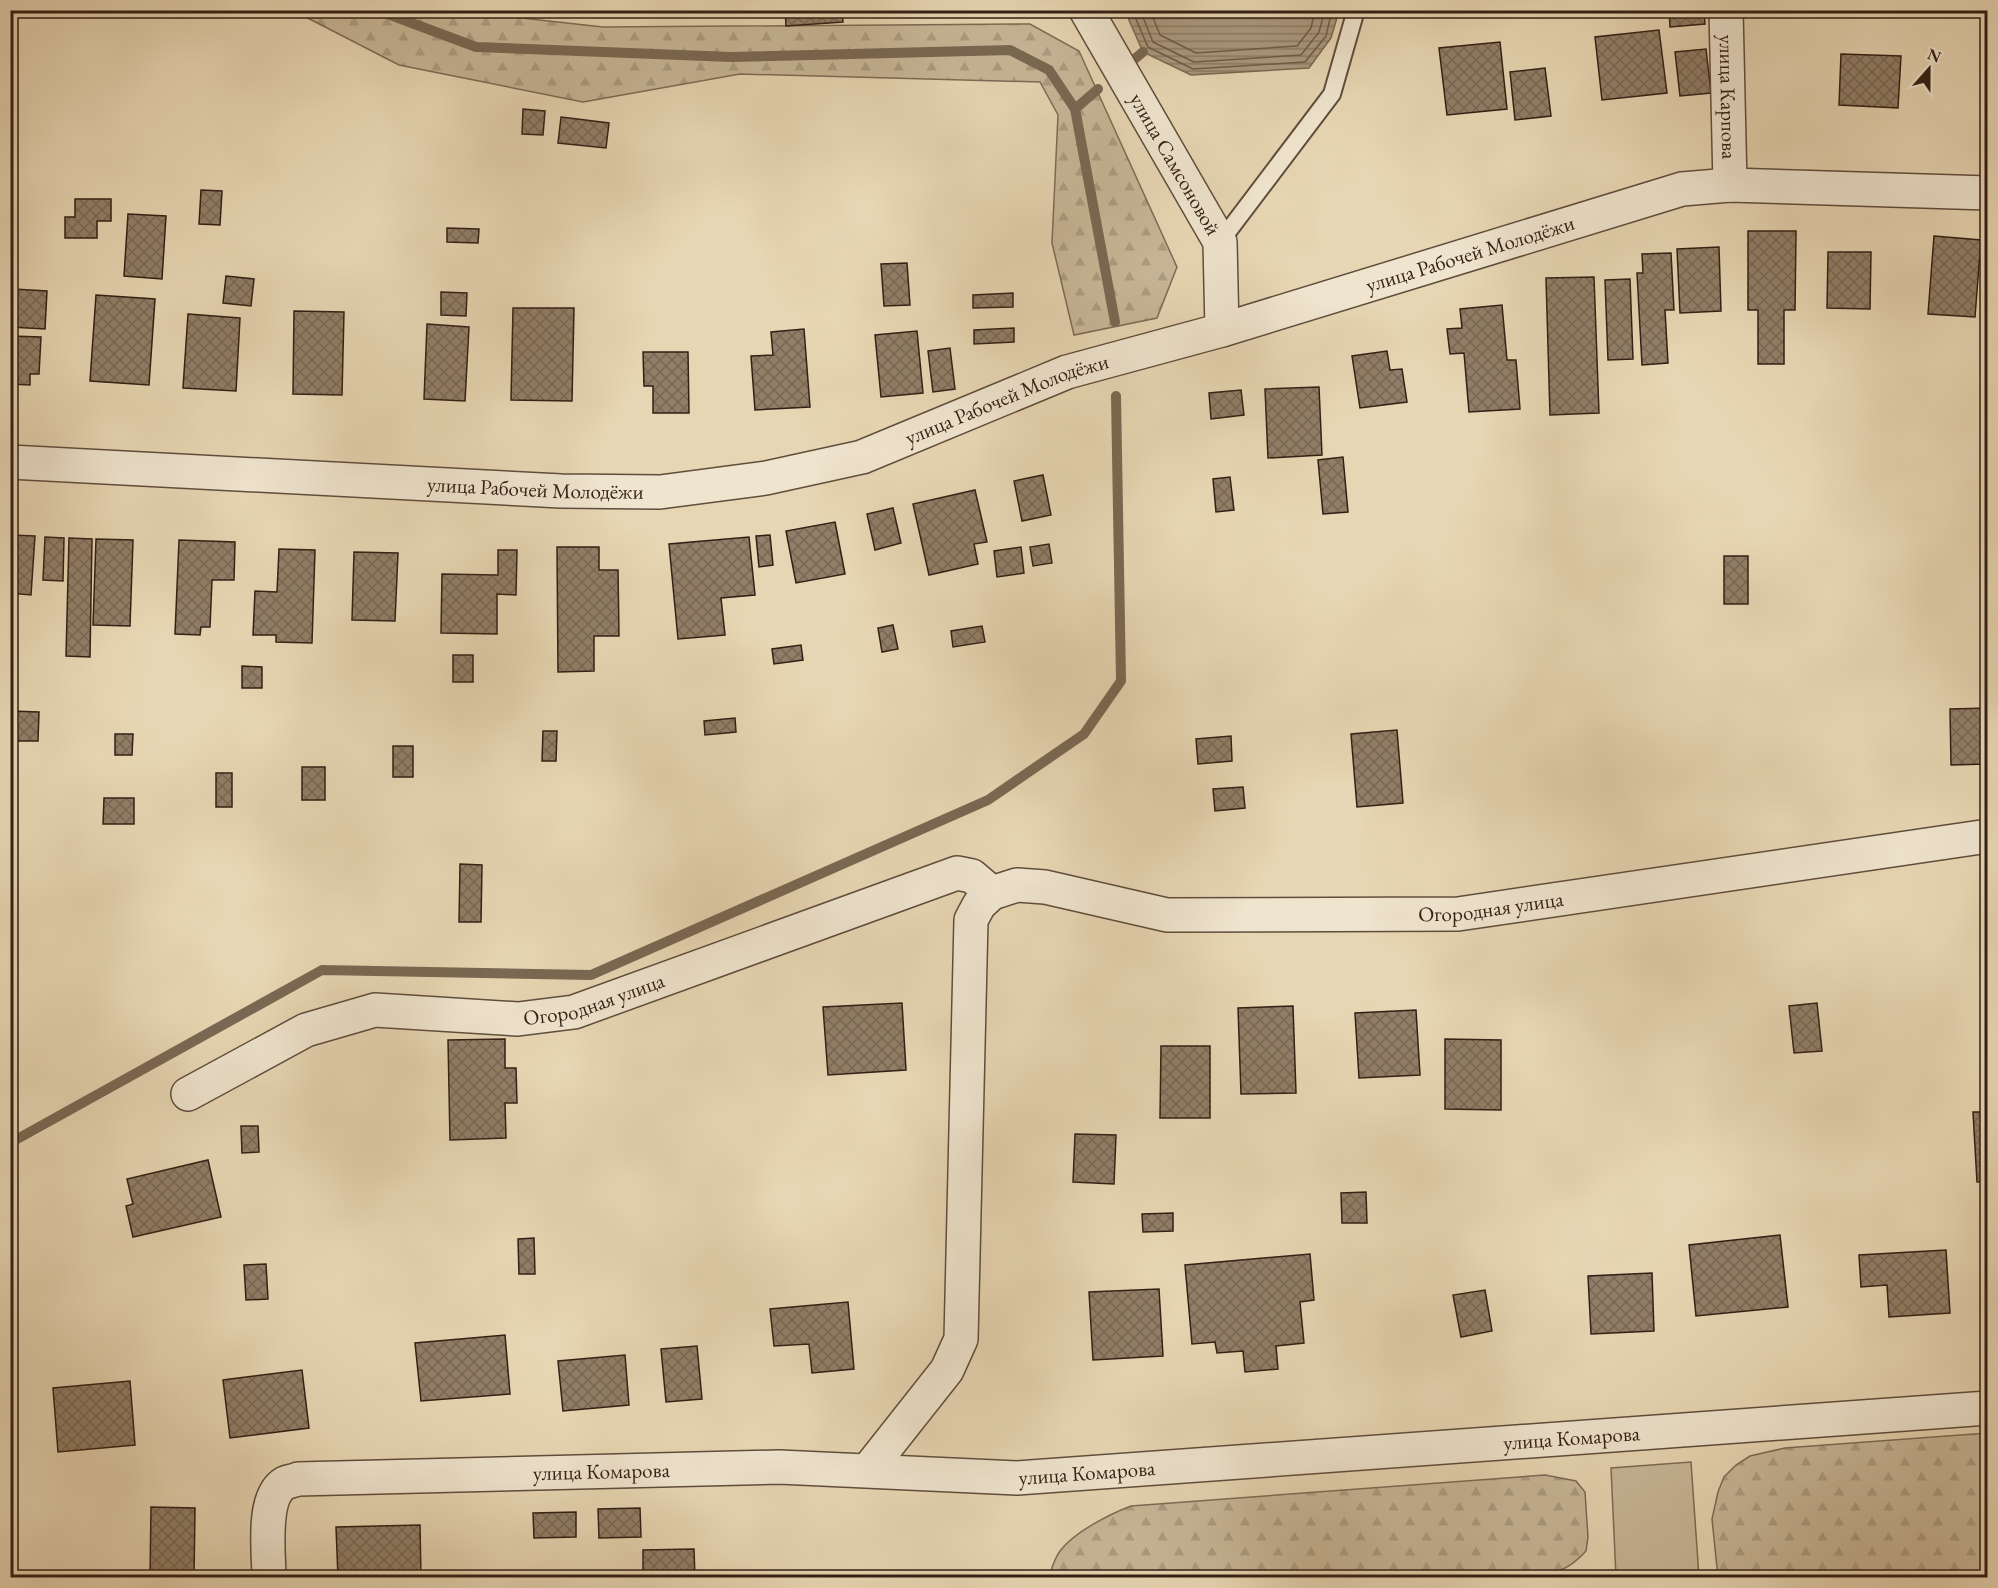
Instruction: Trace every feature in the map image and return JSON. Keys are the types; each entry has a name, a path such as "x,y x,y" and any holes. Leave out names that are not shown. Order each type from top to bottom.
{"street":[{"name":"улица Самсоновой","path":"1086,10 1220,242 1222,330"},
{"name":"улица Карпова","path":"1726,10 1730,184"},
{"name":"улица Рабочей Молодёжи","path":"10,462 561,491 660,492 766,478 862,457 1067,372 1222,330 1682,189 1730,184 1988,193"},
{"name":"Огородная улица","path":"188,1094 306,1030 375,1010 518,1019 574,1012 957,873 972,876 992,893 1017,885 1045,887 1167,915 1458,914 1988,836"},
{"path":"868,1470 947,1370 961,1339 971,920 979,904 992,893"},
{"name":"улица Комарова","path":"269,1578 268,1517 271,1503 276,1491 285,1483 298,1479 779,1467 1017,1478 1988,1408"}],"lane":[{"path":"1220,242 1332,94 1356,10"}],"green space":[{"path":"294,11 459,11 603,27 1030,24 1079,51 1177,267 1157,318 1074,335 1052,243 1058,115 1040,82 740,74 583,102 399,65"},
{"path":"1987,1433 1987,1577 1718,1577 1712,1519 1718,1492 1724,1477 1750,1456 1785,1448"},
{"path":"1691,1462 1699,1577 1616,1577 1611,1468"},
{"path":"1545,1475 1576,1481 1585,1492 1588,1537 1586,1551 1570,1565 1555,1572 1525,1573 1512,1578 1049,1577 1058,1554 1074,1537 1103,1519 1131,1506"}],"water":[{"path":"1125,11 1339,11 1331,38 1309,68 1191,75 1143,52"}],"building":[{"path":"785,10 842,10 843,22 786,26"},
{"path":"1669,10 1704,10 1705,24 1670,27"},
{"path":"1659,30 1667,93 1602,100 1595,37"},
{"path":"1500,42 1507,109 1447,115 1439,48"},
{"path":"1706,49 1711,93 1680,96 1675,52"},
{"path":"1841,54 1901,56 1898,108 1839,105"},
{"path":"1545,68 1551,116 1515,120 1510,72"},
{"path":"523,109 545,111 543,135 522,134"},
{"path":"561,117 609,123 606,148 558,143"},
{"path":"201,190 222,191 220,225 199,224"},
{"path":"75,199 111,199 111,221 97,221 97,238 65,238 65,217 75,217"},
{"path":"128,214 166,216 162,279 124,276"},
{"path":"447,228 479,229 478,243 447,242"},
{"path":"1748,231 1796,231 1795,310 1784,310 1784,364 1758,364 1758,310 1748,310"},
{"path":"1934,236 1981,240 1975,317 1928,314"},
{"path":"1719,247 1721,311 1680,313 1677,249"},
{"path":"1828,252 1871,252 1870,309 1827,308"},
{"path":"1671,253 1674,310 1665,310 1668,363 1642,365 1637,273 1643,273 1642,254"},
{"path":"907,263 910,305 884,306 881,264"},
{"path":"226,276 254,279 251,306 223,303"},
{"path":"10,277 15,277 14,289 47,291 45,329 10,327"},
{"path":"1594,277 1599,413 1550,415 1546,278"},
{"path":"1630,279 1633,359 1608,360 1605,280"},
{"path":"441,292 467,293 466,316 441,315"},
{"path":"1013,293 1013,307 973,308 973,295"},
{"path":"96,295 155,299 149,385 90,381"},
{"path":"1502,305 1507,360 1516,360 1520,409 1469,412 1464,353 1450,354 1447,329 1462,328 1460,309"},
{"path":"513,308 574,308 572,401 511,400"},
{"path":"294,311 344,312 342,395 293,394"},
{"path":"188,314 240,318 236,391 183,388"},
{"path":"427,324 469,327 465,401 424,399"},
{"path":"1014,328 1014,342 974,344 974,330"},
{"path":"804,329 810,407 755,410 751,356 773,355 771,332"},
{"path":"917,331 923,393 881,397 875,335"},
{"path":"10,336 41,337 39,374 30,374 30,385 10,384"},
{"path":"950,348 955,389 933,392 928,351"},
{"path":"1387,351 1390,370 1402,369 1407,402 1360,408 1352,356"},
{"path":"643,352 688,352 689,413 653,413 653,386 644,386"},
{"path":"1319,387 1322,455 1268,458 1265,389"},
{"path":"1241,390 1244,415 1211,419 1209,393"},
{"path":"1343,457 1348,512 1323,514 1318,460"},
{"path":"1043,475 1051,515 1022,521 1014,481"},
{"path":"1230,477 1234,510 1216,512 1213,479"},
{"path":"975,490 987,542 974,544 978,564 929,575 913,504"},
{"path":"893,508 901,543 875,550 867,514"},
{"path":"835,522 845,574 796,583 786,531"},
{"path":"10,535 35,536 31,595 10,593"},
{"path":"770,535 773,565 759,567 756,536"},
{"path":"45,537 64,538 63,581 43,580"},
{"path":"749,537 755,595 721,598 725,635 678,639 669,544"},
{"path":"69,538 92,539 90,657 66,656"},
{"path":"96,539 133,540 130,626 93,625"},
{"path":"179,540 235,542 234,580 212,580 210,627 201,627 200,635 175,634"},
{"path":"1049,544 1052,563 1033,566 1030,547"},
{"path":"557,547 599,547 599,570 618,570 619,636 594,636 594,671 558,672"},
{"path":"1021,547 1024,573 997,577 994,551"},
{"path":"279,549 315,550 312,643 276,642 276,635 253,635 255,591 277,592"},
{"path":"498,550 517,550 516,595 497,594 497,634 441,633 442,574 498,575"},
{"path":"354,552 398,553 395,621 352,620"},
{"path":"1724,556 1748,556 1748,604 1724,604"},
{"path":"893,625 898,649 882,652 878,628"},
{"path":"982,626 985,642 953,647 951,631"},
{"path":"801,645 803,660 774,664 772,649"},
{"path":"453,655 473,655 473,682 453,682"},
{"path":"242,666 262,667 262,688 242,688"},
{"path":"1988,708 1988,764 1951,765 1950,709"},
{"path":"10,711 39,712 38,741 10,741"},
{"path":"735,718 736,732 705,735 704,721"},
{"path":"1397,730 1403,803 1357,807 1351,734"},
{"path":"543,731 557,731 556,761 542,761"},
{"path":"115,734 133,734 132,755 115,755"},
{"path":"1231,736 1232,761 1198,764 1196,739"},
{"path":"393,746 413,746 413,777 393,777"},
{"path":"302,767 325,767 325,800 302,800"},
{"path":"216,773 232,773 232,807 216,807"},
{"path":"1243,787 1245,808 1215,811 1213,789"},
{"path":"104,798 134,798 134,824 103,824"},
{"path":"460,864 482,865 481,922 459,922"},
{"path":"902,1003 906,1070 828,1075 823,1007"},
{"path":"1817,1003 1822,1051 1794,1053 1789,1006"},
{"path":"1293,1006 1296,1093 1241,1094 1238,1008"},
{"path":"1416,1010 1420,1075 1359,1078 1355,1013"},
{"path":"505,1039 505,1068 516,1068 517,1103 505,1103 506,1138 450,1140 448,1040"},
{"path":"1445,1039 1501,1040 1501,1110 1445,1109"},
{"path":"1161,1046 1210,1046 1210,1118 1160,1118"},
{"path":"1973,1112 1988,1112 1988,1181 1977,1182"},
{"path":"241,1126 258,1126 259,1152 242,1153"},
{"path":"1075,1134 1116,1135 1114,1184 1073,1182"},
{"path":"208,1160 221,1217 133,1237 126,1206 133,1204 127,1179"},
{"path":"1366,1192 1367,1223 1342,1223 1341,1193"},
{"path":"1173,1213 1173,1231 1143,1232 1142,1214"},
{"path":"1780,1235 1788,1307 1696,1316 1689,1245"},
{"path":"534,1238 535,1274 519,1274 518,1239"},
{"path":"1946,1250 1950,1313 1889,1317 1887,1285 1861,1287 1859,1255"},
{"path":"1310,1254 1314,1300 1300,1302 1304,1343 1276,1346 1278,1369 1245,1372 1243,1351 1217,1353 1215,1342 1192,1344 1185,1265"},
{"path":"266,1264 268,1299 246,1300 244,1265"},
{"path":"1652,1273 1654,1331 1591,1334 1588,1276"},
{"path":"1159,1289 1163,1356 1093,1360 1089,1292"},
{"path":"1485,1290 1492,1331 1461,1337 1453,1295"},
{"path":"848,1302 854,1369 812,1373 809,1344 774,1346 770,1309"},
{"path":"505,1335 510,1394 421,1401 415,1343"},
{"path":"697,1346 702,1399 666,1402 661,1349"},
{"path":"625,1355 629,1405 563,1411 558,1361"},
{"path":"302,1370 309,1428 230,1438 223,1380"},
{"path":"130,1381 135,1445 58,1452 53,1388"},
{"path":"151,1507 195,1508 194,1578 150,1578"},
{"path":"640,1508 641,1537 599,1538 598,1509"},
{"path":"576,1512 576,1537 534,1538 533,1513"},
{"path":"420,1525 421,1578 338,1578 336,1527"},
{"path":"694,1549 695,1578 643,1578 643,1550"},
{"path":"955,1571 955,1578 933,1578 932,1572"}],"waterway":[{"path":"377,10 476,47 731,57 1010,50 1049,70 1075,109 1115,322"},
{"path":"1131,62 1143,52"},
{"path":"1075,109 1098,89"},
{"path":"10,1143 322,970 591,975 988,800 1084,734 1121,681 1116,396"}]}
